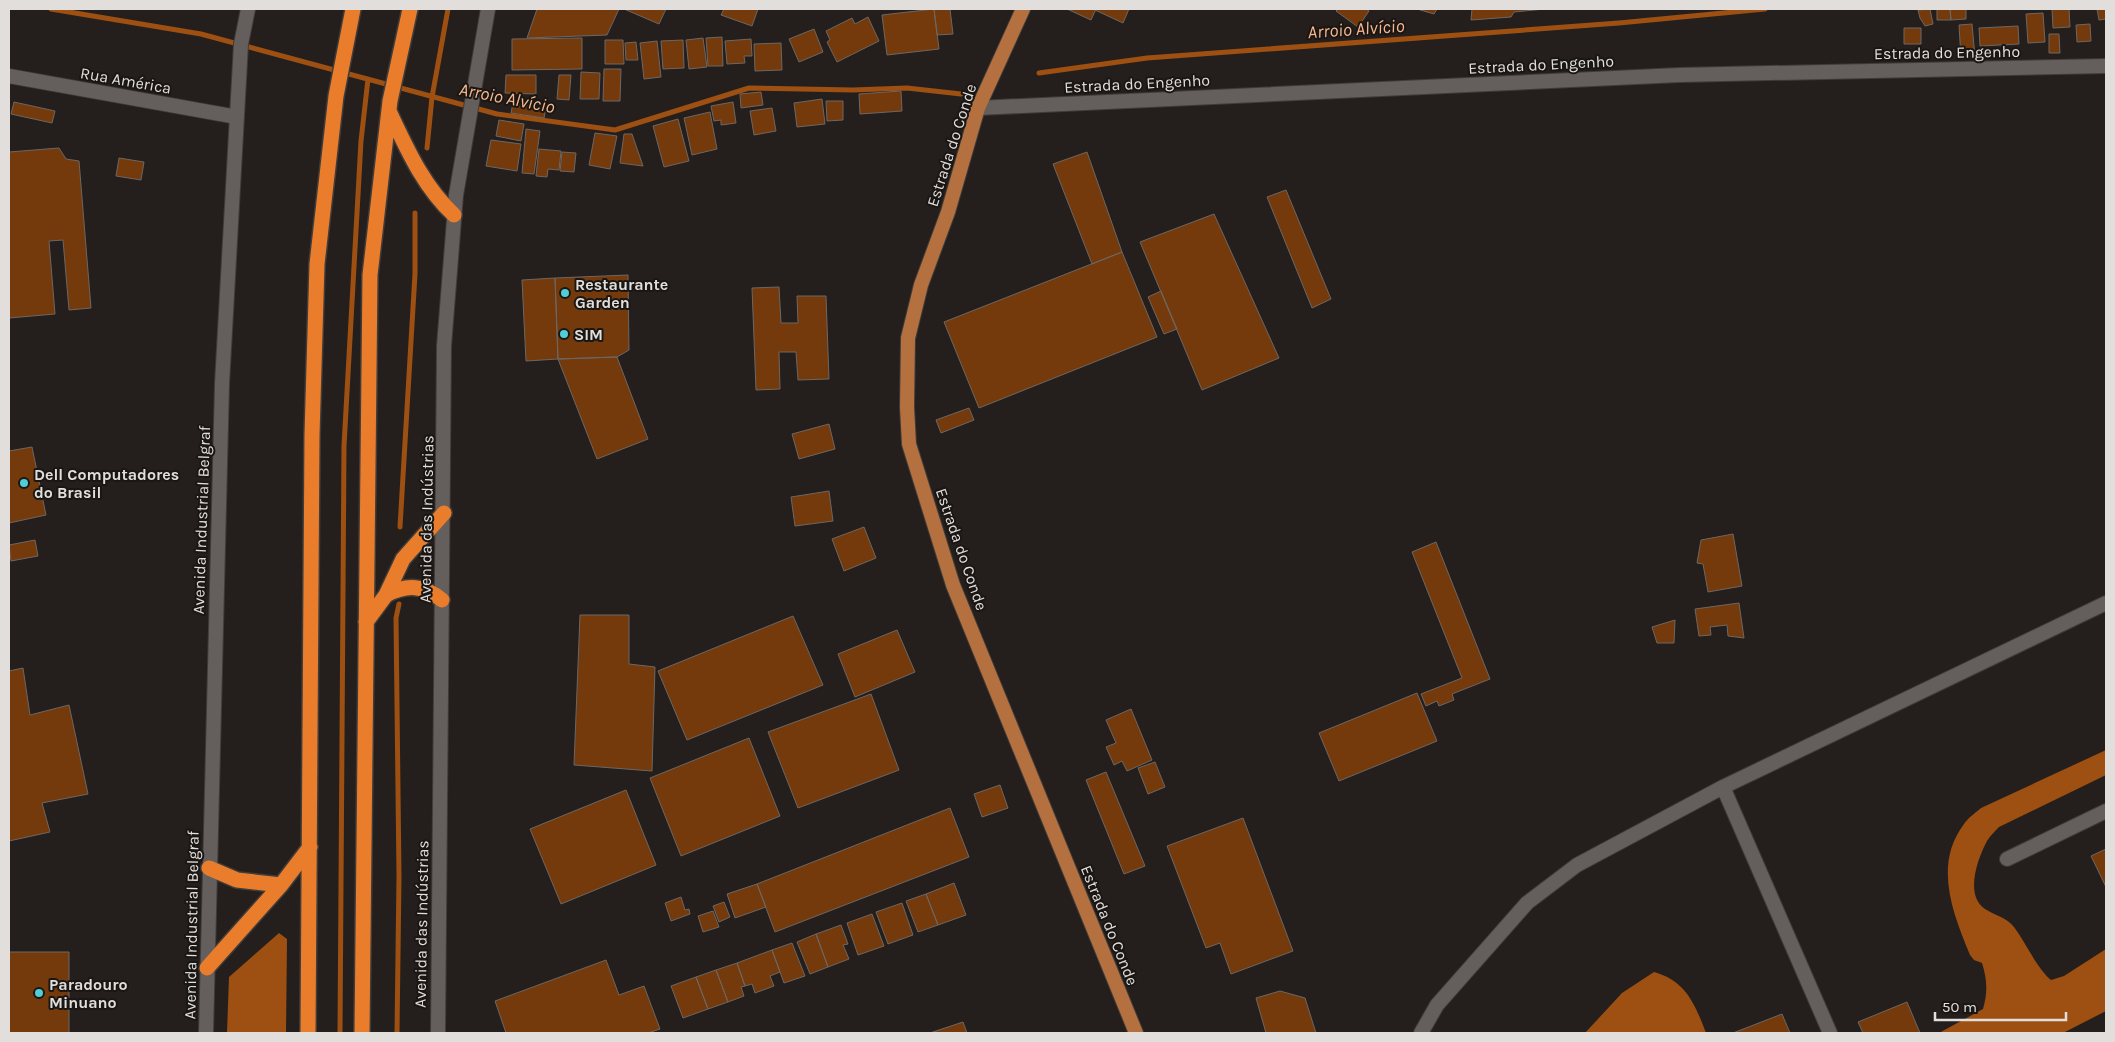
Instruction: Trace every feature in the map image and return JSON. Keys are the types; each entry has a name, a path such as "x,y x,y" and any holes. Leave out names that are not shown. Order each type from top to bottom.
{"highway":[{"path":"308,1033 312,444 316,274 336,96 353,9"},
{"path":"362,1033 370,275 390,106 395,73 410,9"},
{"path":"390,106 414,165 438,200 454,214"},
{"path":"366,622 386,595 403,559 444,513"},
{"path":"386,595 397,589 409,586 433,592 442,600"},
{"path":"207,968 281,885 310,847"},
{"path":"209,868 237,880 281,885"}],"main road":[{"name":"Estrada do Conde","path":"1024,9 978,108 948,212 921,285 908,338 907,407 909,444 953,585 1136,1033"}],"street":[{"name":"Avenida Industrial Belgraf","path":"206,1033 222,384 241,50 248,9"},
{"name":"Avenida das Indústrias","path":"438,1033 444,346 454,214 488,9"},
{"name":"Estrada do Engenho","path":"978,108 1679,75 2106,66"},
{"name":"Rua América","path":"9,76 237,117"},
{"path":"1422,1033 1438,1005 1527,903 1577,864 1723,788 2106,603"},
{"path":"1723,788 1830,1033"},
{"path":"2007,859 2106,811"}],"shaded area":[{"path":"2106,750 2106,775 1999,827 1991,835 1977,866 1974,886 1975,895 1979,903 1985,909 2004,918 2014,927 2031,955 2051,980 2064,976 2106,949 2106,1011 2063,1033 1939,1033 1983,1009 1986,991 1986,980 1982,963 1974,960 1970,955 1952,906 1948,872 1949,856 1955,840 1966,822 1981,808"},
{"path":"279,933 287,939 286,1033 227,1033 229,977"},
{"path":"1654,972 1674,981 1688,995 1698,1012 1706,1033 1585,1033 1622,993"}],"building":[{"path":"537,9 619,9 607,35 527,38"},
{"path":"624,9 666,9 659,24"},
{"path":"724,9 758,9 752,26 721,15"},
{"path":"934,9 939,49 887,55 882,15"},
{"path":"934,9 950,9 953,34 937,35"},
{"path":"1067,9 1096,9 1091,20"},
{"path":"1096,9 1129,9 1123,23"},
{"path":"1338,9 1366,9 1369,11 1358,27 1336,11"},
{"path":"1417,9 1437,9 1434,14"},
{"path":"1472,9 1545,9 1514,12 1511,17 1471,20"},
{"path":"1930,9 1933,24 1925,26 1918,10"},
{"path":"1937,9 1950,9 1951,20 1937,20"},
{"path":"1950,9 1966,9 1966,19 1951,20"},
{"path":"2052,9 2069,9 2070,27 2053,28"},
{"path":"2097,9 2106,9 2106,19 2099,20"},
{"path":"2043,13 2045,42 2028,43 2026,14"},
{"path":"868,17 879,41 837,62 827,42 830,40 826,31 852,18 855,24"},
{"path":"1972,24 1975,57 1961,58 1959,25"},
{"path":"2090,24 2091,41 2077,42 2076,25"},
{"path":"2018,26 2019,44 1980,46 1979,28"},
{"path":"1904,28 1921,28 1921,44 1904,44"},
{"path":"814,29 823,52 799,62 789,39"},
{"path":"2049,34 2059,34 2060,53 2049,53"},
{"path":"722,37 723,66 708,66 706,38"},
{"path":"582,38 582,69 512,70 512,39"},
{"path":"703,38 707,67 689,69 686,40"},
{"path":"751,39 752,56 744,56 745,63 727,64 725,41"},
{"path":"605,40 623,40 624,64 605,64"},
{"path":"683,40 684,68 663,69 661,41"},
{"path":"657,41 661,77 644,79 640,43"},
{"path":"636,42 638,60 626,60 625,43"},
{"path":"781,43 782,70 755,71 754,44"},
{"path":"604,69 621,69 620,101 603,101"},
{"path":"581,72 600,73 599,99 580,99"},
{"path":"506,75 536,75 536,94 505,93"},
{"path":"559,75 571,75 569,100 557,99"},
{"path":"901,91 902,111 860,114 859,94"},
{"path":"761,92 763,105 741,108 740,94"},
{"path":"822,99 825,124 797,127 794,103"},
{"path":"826,101 843,101 843,120 827,121"},
{"path":"14,102 55,111 52,123 11,114"},
{"path":"733,102 736,123 721,125 721,120 714,121 711,106"},
{"path":"513,103 546,108 544,118 511,113"},
{"path":"772,108 776,131 754,135 750,111"},
{"path":"710,112 717,149 692,155 684,118"},
{"path":"678,119 689,161 664,167 653,126"},
{"path":"499,120 524,124 521,141 496,136"},
{"path":"526,129 540,131 534,174 522,173"},
{"path":"595,133 617,136 610,169 589,165"},
{"path":"624,134 632,134 643,166 620,163"},
{"path":"491,140 521,144 517,171 486,166"},
{"path":"59,148 66,159 79,161 91,308 69,310 63,240 49,241 55,314 9,318 9,152"},
{"path":"539,149 561,151 559,170 548,169 547,177 536,176"},
{"path":"562,152 576,153 574,172 560,171"},
{"path":"1087,152 1122,252 1092,264 1053,164"},
{"path":"119,158 144,162 141,180 116,176"},
{"path":"1286,190 1331,299 1312,308 1267,197"},
{"path":"1214,214 1279,358 1202,390 1140,242"},
{"path":"1122,252 1157,337 979,408 944,322"},
{"path":"628,275 629,350 617,357 558,359 555,278"},
{"path":"555,278 558,359 526,361 522,280"},
{"path":"779,287 781,323 798,323 797,296 826,296 829,379 798,380 796,352 779,352 780,389 756,390 752,288"},
{"path":"1161,291 1177,329 1164,334 1148,297"},
{"path":"617,357 648,439 597,459 558,359"},
{"path":"969,408 974,420 941,433 936,420"},
{"path":"829,424 835,449 799,459 792,434"},
{"name":"Dell Computadores do Brasil","path":"32,447 46,515 9,523 9,451"},
{"path":"829,491 833,521 795,526 791,497"},
{"path":"864,527 876,558 844,571 832,539"},
{"path":"1733,534 1742,586 1708,592 1703,564 1697,563 1701,540"},
{"path":"35,540 38,556 11,561 9,545"},
{"path":"1436,542 1490,679 1452,694 1454,700 1439,706 1437,701 1426,706 1421,694 1462,678 1412,552"},
{"path":"1739,603 1744,638 1728,636 1727,625 1710,627 1711,635 1699,636 1695,609"},
{"path":"580,615 629,615 629,664 655,667 652,771 574,765"},
{"path":"793,616 823,685 687,740 658,671"},
{"path":"1675,620 1674,643 1657,643 1652,627"},
{"path":"897,630 915,672 855,697 838,654"},
{"path":"23,668 30,715 69,705 88,794 42,803 50,832 9,841 9,671"},
{"path":"1417,693 1437,741 1339,781 1319,733"},
{"path":"871,694 899,770 798,808 768,732"},
{"path":"1131,709 1152,760 1127,771 1122,761 1114,765 1106,747 1116,743 1106,720"},
{"path":"749,738 780,816 681,856 650,778"},
{"path":"1155,762 1165,787 1148,794 1138,768"},
{"path":"1106,772 1145,866 1124,874 1086,780"},
{"path":"1000,785 1008,808 982,817 974,794"},
{"path":"626,790 656,865 561,904 530,829"},
{"path":"950,808 969,857 775,932 757,884"},
{"path":"1243,818 1293,951 1231,974 1220,943 1206,948 1167,846"},
{"path":"2106,849 2106,887 2091,856"},
{"path":"954,883 966,915 938,925 926,894"},
{"path":"757,884 766,907 735,918 727,894"},
{"path":"926,894 938,925 918,932 906,901"},
{"path":"681,897 685,910 689,909 690,914 671,921 665,903"},
{"path":"724,902 730,917 719,922 713,906"},
{"path":"902,903 913,935 888,944 876,912"},
{"path":"713,911 719,927 703,932 698,916"},
{"path":"872,914 884,946 858,955 847,923"},
{"path":"841,925 848,944 843,945 849,959 828,967 816,934"},
{"path":"816,934 828,967 810,974 797,942"},
{"path":"792,943 805,976 784,983 772,950"},
{"path":"772,950 780,972 770,976 774,986 755,993 752,984 745,986 737,963"},
{"name":"Paradouro Minuano","path":"9,952 69,952 69,1033 9,1033"},
{"path":"606,960 619,995 644,986 660,1029 648,1033 506,1033 495,1001"},
{"path":"737,963 745,986 741,987 744,996 728,1002 716,970"},
{"path":"716,970 728,1002 708,1009 696,977"},
{"path":"696,977 708,1009 683,1018 671,986"},
{"path":"1280,991 1305,998 1316,1033 1266,1033 1256,998"},
{"path":"1907,1002 1920,1033 1863,1033 1858,1022"},
{"path":"1782,1014 1790,1033 1733,1033"},
{"path":"963,1022 967,1033 930,1033"}],"waterway":[{"name":"Arroio Alvício","path":"51,9 201,34 497,114 615,130 749,88 853,90 907,88 961,94"},
{"path":"427,148 432,97 448,9"},
{"name":"Arroio Alvício","path":"1039,73 1147,58 1619,23 1765,9"},
{"path":"340,1033 344,446 361,141 368,79"},
{"path":"400,527 415,274 415,213"},
{"path":"397,1033 399,876 396,618 399,604"}],"place":[{"name":"Restaurante Garden","path":"565,293"},
{"name":"SIM","path":"564,334"},
{"name":"Dell Computadores do Brasil","path":"24,483"},
{"name":"Paradouro Minuano","path":"39,993"}]}
